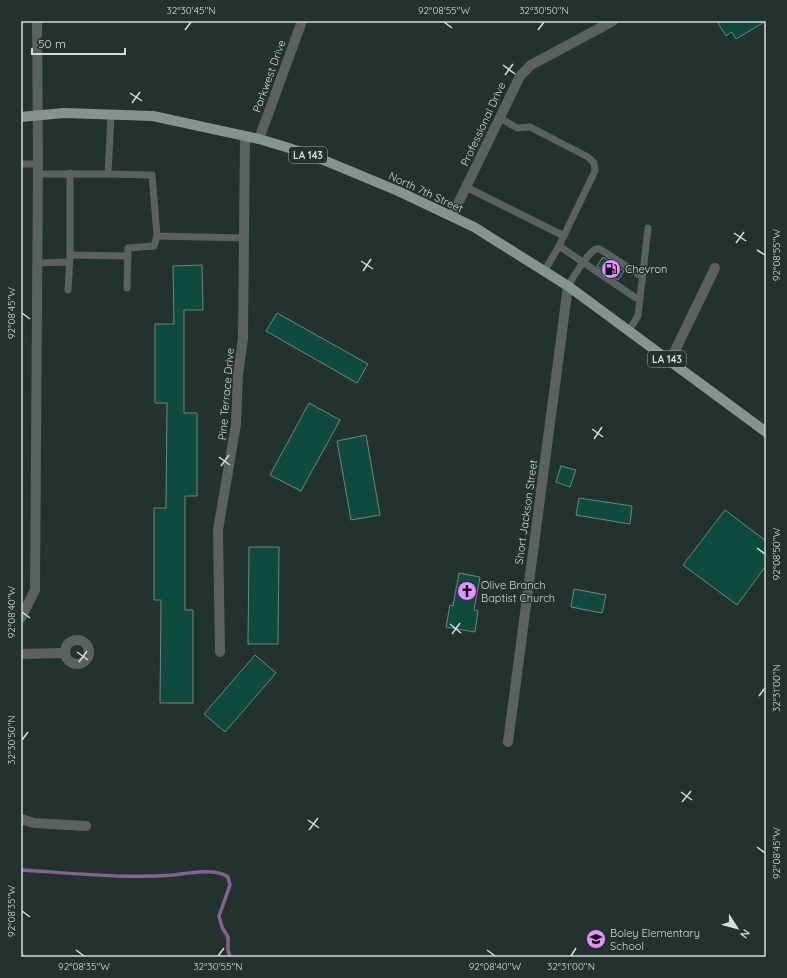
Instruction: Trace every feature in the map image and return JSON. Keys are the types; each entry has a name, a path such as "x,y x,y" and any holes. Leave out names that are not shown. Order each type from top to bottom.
{"main road":[{"name":"North 7th Street","path":"21,117 64,113 153,116 259,139 321,159 398,191 452,216 545,270 670,360 766,432"}],"street":[{"path":"21,618 35,590 38,169 37,21"},
{"name":"Parkwest Drive","path":"259,139 302,21"},
{"name":"Professional Drive","path":"452,216 520,76 531,65 613,21"},
{"name":"Pine Terrace Drive","path":"220,652 218,530 236,424 238,376 243,338 245,136"},
{"path":"670,360 715,268"},
{"name":"Short Jackson Street","path":"508,742 568,286"},
{"path":"21,654 65,653"},
{"path":"21,819 34,823 86,826"}],"lane":[{"path":"108,174 111,115"},
{"path":"500,118 517,128 530,127 588,157 594,163 595,171 559,246 545,270"},
{"path":"21,164 38,169 70,173 152,175 157,236 154,246 128,248 128,288"},
{"path":"68,290 70,173"},
{"path":"466,187 564,236"},
{"path":"629,330 638,316 648,228"},
{"path":"157,236 244,238"},
{"path":"559,246 636,298 640,298"},
{"path":"568,286 593,250 600,249 638,274 642,275"},
{"path":"37,263 69,258 128,256"}],"building":[{"path":"717,21 766,21 736,39 732,32 726,36"},
{"path":"603,257 624,271 618,280 597,266"},
{"path":"202,265 203,310 184,310 184,413 197,413 197,496 185,496 185,610 193,610 193,703 160,703 161,600 154,600 154,508 166,508 167,403 155,403 155,324 174,324 173,266"},
{"path":"277,313 368,364 357,383 266,331"},
{"path":"309,403 340,420 301,491 270,475"},
{"path":"366,435 380,515 351,520 337,441"},
{"path":"561,466 576,470 570,487 556,482"},
{"path":"579,498 632,506 630,524 576,515"},
{"path":"725,510 766,541 766,566 737,605 683,565"},
{"path":"249,547 279,547 278,644 248,644"},
{"name":"Olive Branch Baptist Church","path":"459,573 480,577 474,610 478,611 475,632 446,627 450,605 453,606"},
{"path":"574,589 606,595 602,613 571,607"},
{"path":"255,655 276,673 225,732 204,714"}],"waterway":[{"path":"21,870 117,876 155,876 202,872 223,874 228,877 230,885 219,916 222,927 228,937 228,950 230,957"}],"place":[{"name":"Chevron","path":"611,269"},
{"name":"Olive Branch Baptist Church","path":"467,591"},
{"name":"Boley Elementary School","path":"596,939"}]}
